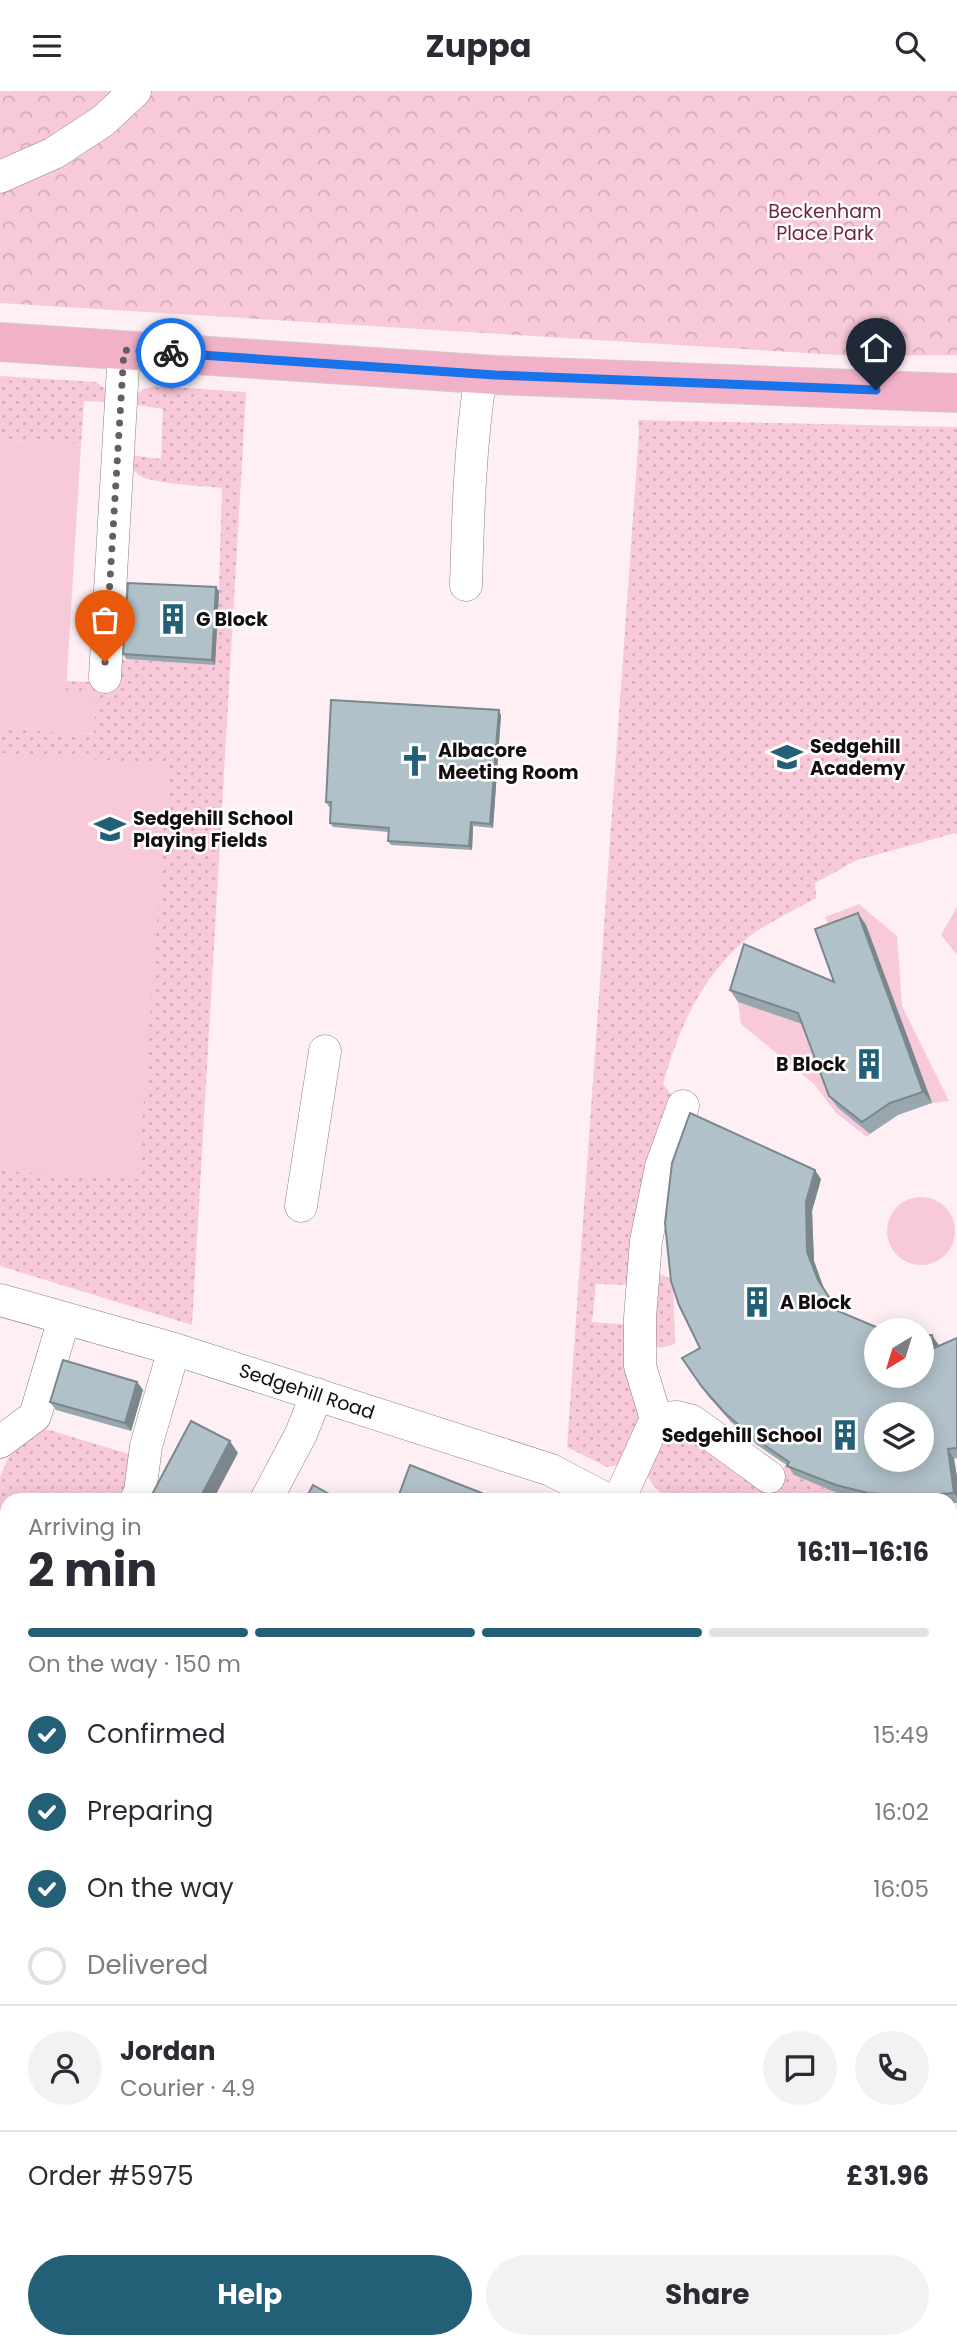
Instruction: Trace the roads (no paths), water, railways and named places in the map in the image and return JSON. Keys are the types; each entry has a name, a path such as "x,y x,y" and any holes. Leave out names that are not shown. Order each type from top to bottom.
{"main road":[{"path":"0,342 481,374 957,393"}],"street":[{"path":"0,177 54,153 103,121 135,91"},
{"path":"104,677 124,350"},
{"path":"466,585 471,448 481,374"},
{"path":"301,1206 325,1051"},
{"path":"623,1493 656,1419 640,1366 640,1318 646,1241 661,1167 683,1107"},
{"name":"Sedgehill Road","path":"0,1300 174,1349 317,1394 551,1470 595,1493"},
{"path":"0,1442 35,1416 64,1319"},
{"path":"140,1493 146,1446 174,1349"},
{"path":"270,1493 301,1434 317,1394"},
{"path":"656,1419 677,1417 692,1421 769,1477"}],"place":[{"name":"G Block","path":"173,619"},
{"name":"Sedgehill Academy","path":"787,757"},
{"name":"Albacore Meeting Room","path":"415,761"},
{"name":"Sedgehill School Playing Fields","path":"110,829"},
{"name":"B Block","path":"869,1064"},
{"name":"A Block","path":"757,1302"},
{"name":"Sedgehill School","path":"845,1435"}],"park label":[{"name":"Beckenham Place Park","path":"825,222"}]}
